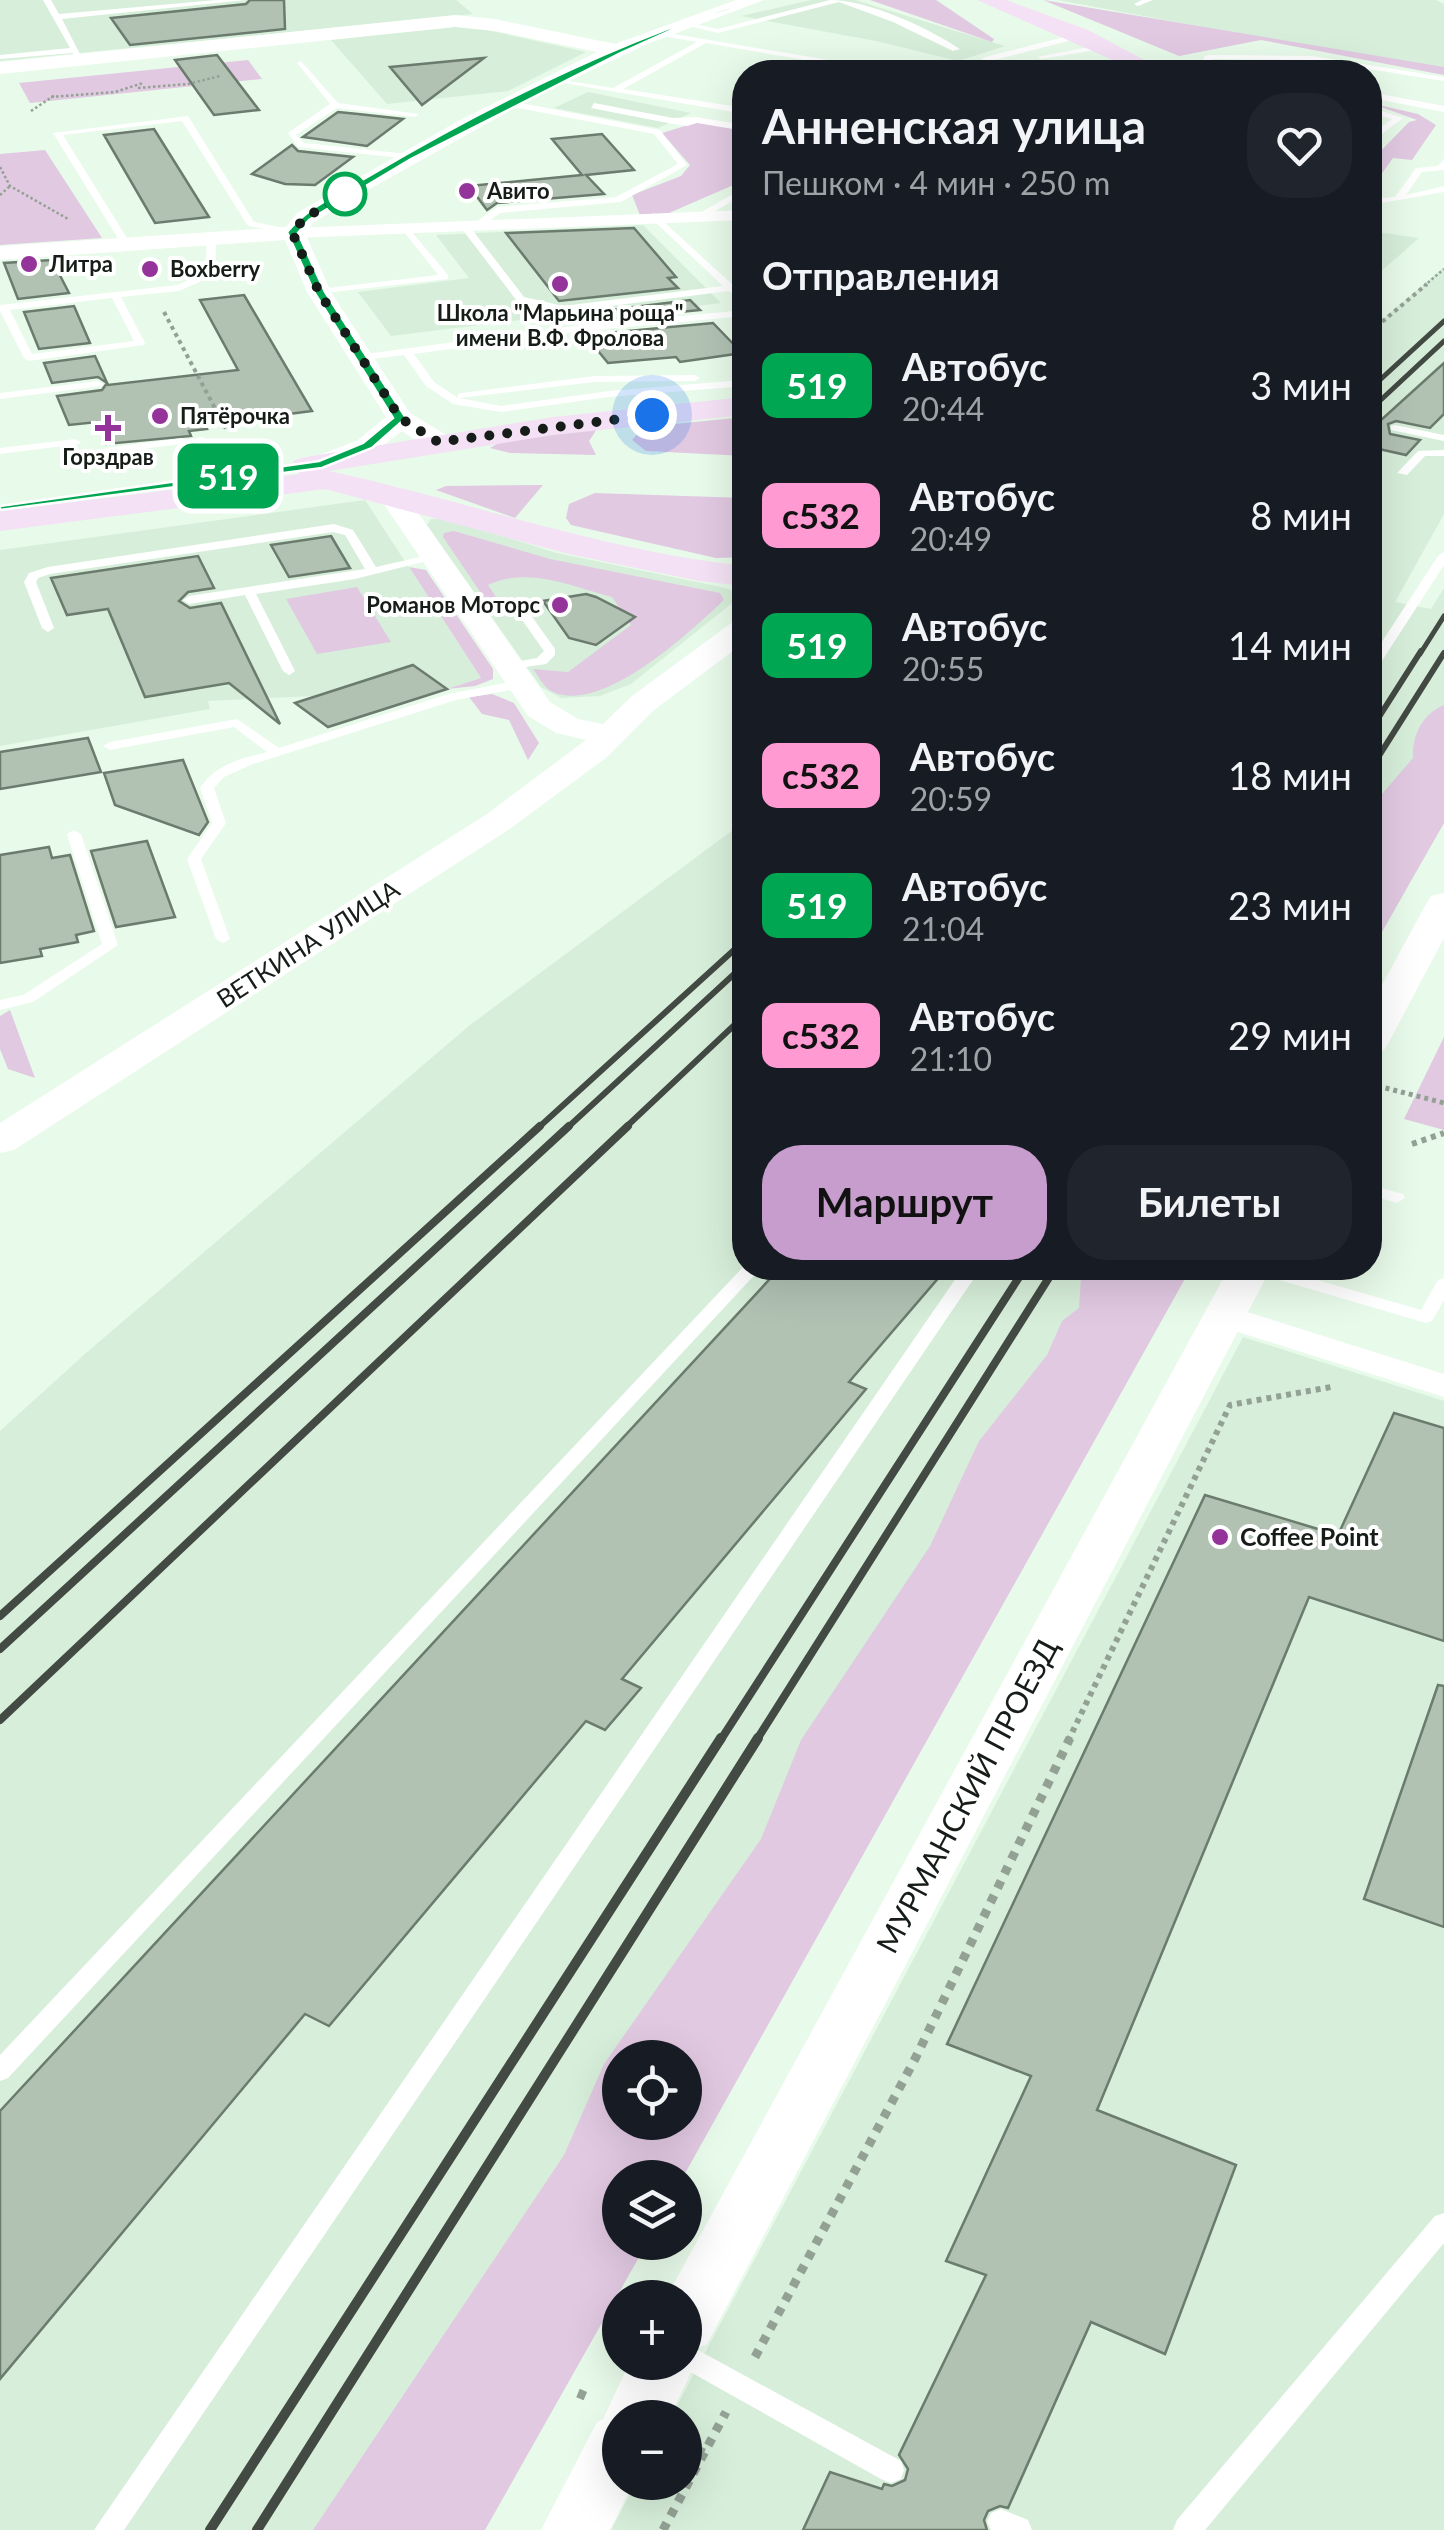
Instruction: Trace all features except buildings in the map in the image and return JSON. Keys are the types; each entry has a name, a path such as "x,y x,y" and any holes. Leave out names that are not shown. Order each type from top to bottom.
{"main road":[{"path":"987,0 1096,38"},
{"path":"1016,0 1147,60"},
{"path":"0,521 323,472 438,442 732,407"},
{"path":"0,506 208,456 323,472 561,542 699,571 732,572"}],"street":[{"path":"292,232 305,218 408,157 556,81 682,23 755,0"},
{"path":"0,64 467,21 618,51"},
{"path":"0,253 292,232 732,213"},
{"path":"292,232 319,292 358,358 400,418 438,442"},
{"path":"323,472 368,446 400,418"},
{"path":"391,494 515,675 551,720 607,735"},
{"name":"ВЕТКИНА УЛИЦА","path":"0,1141 499,821 582,760 643,703 732,637"},
{"path":"1382,1020 1444,904"},
{"name":"МУРМАНСКИЙ ПРОЕЗД","path":"702,2292 1244,1280"},
{"path":"1225,1316 1444,1386"},
{"path":"574,2530 602,2478"}],"lane":[{"path":"47,0 79,54"},
{"path":"56,17 242,0"},
{"path":"682,23 718,31 839,0 896,20 956,49"},
{"path":"1138,4 1149,0"},
{"path":"659,33 815,60"},
{"path":"987,60 1018,49 1096,38"},
{"path":"1041,58 1096,38"},
{"path":"614,90 704,42"},
{"path":"1018,49 1044,60"},
{"path":"1207,60 1208,56 1244,54 1325,60"},
{"path":"301,63 335,105"},
{"path":"1382,69 1444,79"},
{"path":"556,81 732,109"},
{"path":"1382,98 1444,110"},
{"path":"511,104 657,132 696,120"},
{"path":"408,157 301,144 291,134 335,105 415,114"},
{"path":"594,106 674,121 732,126"},
{"path":"1382,113 1399,118 1382,131"},
{"path":"126,244 58,133 185,118 251,224 292,232"},
{"path":"657,132 683,164 618,200 497,210 472,224 521,299 563,309 731,288"},
{"path":"364,160 376,153"},
{"path":"1398,199 1420,170 1443,167"},
{"path":"1382,201 1444,189"},
{"path":"703,214 732,197"},
{"path":"654,216 731,288"},
{"path":"319,292 444,277 406,228"},
{"path":"114,295 140,343 29,358 2,308 114,295 180,288 212,273 211,238"},
{"path":"358,358 574,329 732,314"},
{"path":"408,351 430,384 457,402 501,408 732,384"},
{"path":"0,396 98,384"},
{"path":"1394,428 1444,438"},
{"path":"0,451 74,442"},
{"path":"106,452 182,442 208,456"},
{"path":"1403,473 1422,453 1444,452"},
{"path":"48,628 30,582 33,576 48,571 334,528 348,533 372,570"},
{"path":"1382,652 1444,556"},
{"path":"190,600 434,558"},
{"path":"248,592 289,670"},
{"path":"223,939 194,858 219,823 208,788 212,777 515,675 551,652 524,614 504,610 473,614"},
{"path":"110,746 237,723 277,753"},
{"path":"0,1006 28,999 110,944 74,834"},
{"path":"1382,1194 1397,1198"},
{"path":"0,2072 741,1280"},
{"path":"108,2530 964,1280"},
{"path":"1299,1280 1435,1320 1444,1284"},
{"path":"1188,2530 1444,2224"},
{"path":"702,2365 891,2470"}],"path":[{"path":"0,64 30,110 69,130"},
{"path":"0,166 10,186 68,218 72,226"},
{"path":"0,194 10,186"},
{"path":"1382,322 1444,269"},
{"path":"153,291 232,440"},
{"path":"1382,1087 1444,1103"},
{"path":"1412,1144 1444,1133"},
{"path":"662,2530 915,2059 1230,1404 1345,1384 1352,1356"}],"shaded area":[{"path":"0,0 456,0 473,14 0,61"},
{"path":"811,0 855,0 1005,46 954,60 741,16"},
{"path":"870,0 936,0 994,39 992,42"},
{"path":"1043,0 1444,67 1444,75 1382,63 1382,60 1261,40 1179,56"},
{"path":"1058,0 1436,0 1444,4 1444,72"},
{"path":"478,28 586,52 508,91 387,104 331,40"},
{"path":"248,60 262,79 30,103 19,83"},
{"path":"588,92 691,113 658,128 554,108"},
{"path":"1382,106 1418,114 1436,125 1412,160 1393,158 1382,173 1382,150 1409,122 1417,120"},
{"path":"698,122 732,128 732,186 669,213 640,215 632,195 681,176 690,165 662,133"},
{"path":"45,150 102,238 0,245 0,154"},
{"name":"Школа \"Марьина роща\" имени В.Ф. Фролова","path":"643,225 721,303 630,314 623,307 391,336 358,292 469,278 436,235"},
{"path":"1382,233 1419,238 1382,270"},
{"path":"1444,267 1444,514 1395,602 1431,609 1444,588 1444,765 1382,855 1382,320"},
{"path":"732,418 732,455 646,451 632,440 641,430"},
{"path":"597,429 589,441 596,455 510,453 490,448 504,440"},
{"path":"543,485 515,518 436,490 446,486"},
{"path":"595,493 732,498 732,557 716,558 571,525 566,518 569,504"},
{"path":"365,500 481,678 447,689 413,665 315,696 208,701 210,709 0,746 0,550"},
{"path":"431,519 447,519 557,553 721,587 731,590 732,603 631,684 600,696 561,698 541,687 427,525"},
{"path":"454,531 550,559 720,593 724,600 668,649 620,681 573,696 553,692 533,669 568,672 631,625 612,597 534,578 518,577 488,585 500,603 489,605 443,537 444,533"},
{"path":"409,567 426,570 493,669 493,679 475,686 447,689 481,678"},
{"path":"357,587 391,642 317,654 286,599"},
{"path":"492,694 514,703 539,743 528,760 509,720 482,714 469,697"},
{"path":"1444,705 1444,823 1382,932 1382,794 1413,758 1417,734 1436,709"},
{"path":"732,831 732,1280 1128,1280 632,2040 602,2040 602,2140 612,2140 440,2530 0,2530 0,1431 470,1025"},
{"path":"10,1010 35,1078 8,1069 0,1049 0,1016"},
{"path":"1444,1037 1444,1130 1404,1119"},
{"path":"1081,1280 1184,1280 693,2160 602,2160 602,2260 637,2260 626,2280 602,2280 602,2323 485,2530 313,2530 564,2155 602,2069 602,2140 702,2140 702,2040 621,2040 761,1839 801,1740 930,1546 979,1441 1047,1355 1062,1321 1079,1308"},
{"path":"1243,1337 1444,1401 1444,2530 611,2530 627,2500 702,2500 702,2400 680,2400 691,2380 702,2380 702,2358"}],"railway":[{"path":"1382,378 1444,321"},
{"path":"1382,399 1444,341"},
{"path":"1420,654 1444,616"},
{"path":"1382,712 1421,651"},
{"path":"1382,751 1444,653"},
{"path":"538,1128 732,952"},
{"path":"567,1128 732,976"},
{"path":"625,1128 732,1027"},
{"path":"0,1616 540,1126"},
{"path":"0,1649 569,1126"},
{"path":"0,1720 628,1126"},
{"path":"720,1741 1017,1280"},
{"path":"756,1741 1047,1280"},
{"path":"210,2530 721,1738"},
{"path":"257,2530 758,1738"}],"bus line":[{"name":"519","path":"0,506 322,464 368,446 400,418 319,292 292,232 305,218 408,157 529,95 678,24 755,0"}],"place":[{"name":"Авито","path":"467,191"},
{"name":"Литра","path":"29,264"},
{"name":"Boxberry","path":"150,269"},
{"name":"Школа \"Марьина роща\" имени В.Ф. Фролова","path":"560,284"},
{"name":"Пятёрочка","path":"160,416"},
{"name":"Горздрав","path":"108,428"},
{"name":"Романов Моторс","path":"560,605"},
{"name":"Coffee Point","path":"1220,1537"}],"route":[{"path":"345,194 305,218 292,232 319,292 400,418 438,442 652,415"}]}
